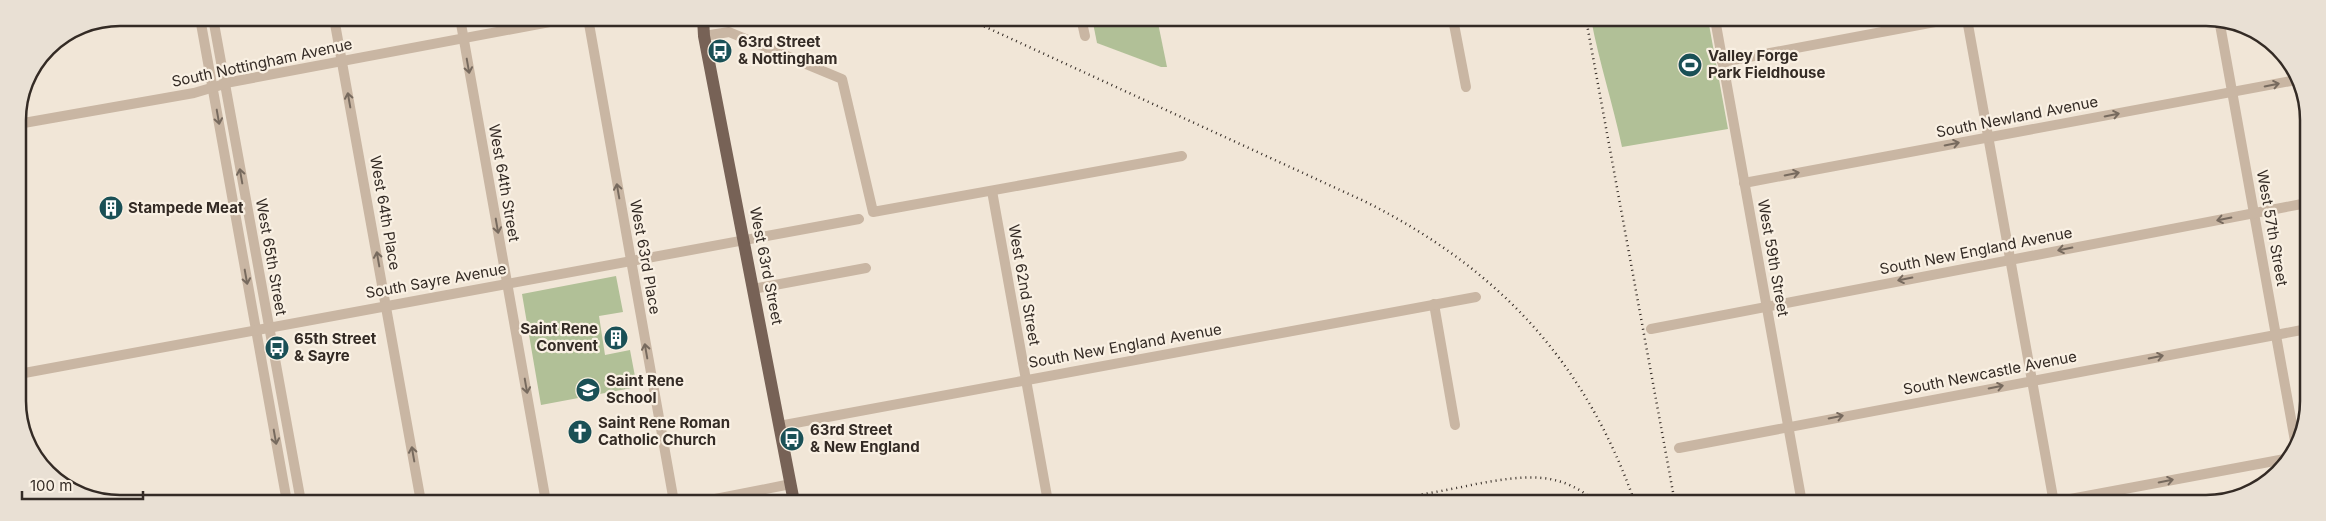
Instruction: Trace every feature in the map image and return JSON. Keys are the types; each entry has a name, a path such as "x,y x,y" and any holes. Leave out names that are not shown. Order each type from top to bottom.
{"main road":[{"name":"West 63rd Street","path":"701,26 793,495"},
{"name":"West 63rd Street","path":"703,26 704,36"}],"street":[{"name":"West 65th Street","path":"201,26 286,495"},
{"name":"West 65th Street","path":"214,26 300,495"},
{"name":"West 64th Place","path":"335,26 420,495"},
{"name":"West 64th Street","path":"461,26 545,495"},
{"name":"South Nottingham Avenue","path":"26,123 528,26"},
{"name":"West 63rd Place","path":"589,26 673,495"},
{"path":"1082,26 1084,36"},
{"path":"1454,26 1466,87"},
{"name":"West 59th Street","path":"1716,26 1801,495"},
{"path":"1722,62 1914,26"},
{"path":"1968,26 2052,495"},
{"name":"West 57th Street","path":"2220,27 2294,434"},
{"path":"704,36 729,32 842,79 873,212 1182,156"},
{"name":"South Newland Avenue","path":"1744,183 2291,81"},
{"name":"West 62nd Street","path":"992,191 1047,495"},
{"name":"South New England Avenue","path":"1651,329 2300,204"},
{"name":"South Sayre Avenue","path":"26,373 859,219"},
{"path":"753,289 866,268"},
{"name":"South New England Avenue","path":"779,426 1476,297"},
{"path":"1434,304 1455,425"},
{"name":"South Newcastle Avenue","path":"1679,448 2300,330"},
{"path":"2095,495 2278,460"},
{"path":"735,495 791,484"}],"green space":[{"path":"1094,26 1159,26 1167,67 1161,67 1097,43"},
{"path":"1593,26 1709,26 1728,129 1622,147"},
{"name":"Saint Rene School","path":"616,276 623,312 599,316 605,355 630,350 637,387 541,405 522,294"}],"railway":[{"path":"983,26 1364,201 1412,227 1456,256 1495,289 1531,324 1563,363 1590,405 1614,452 1632,495"},
{"path":"1587,26 1674,495"},
{"path":"1418,495 1493,481 1524,478 1554,480 1569,485 1587,495"}],"place":[{"name":"63rd Street & Nottingham","path":"720,51"},
{"name":"Valley Forge Park Fieldhouse","path":"1690,65"},
{"name":"Stampede Meat","path":"111,208"},
{"name":"Saint Rene Convent","path":"616,338"},
{"name":"65th Street & Sayre","path":"277,348"},
{"name":"Saint Rene School","path":"588,390"},
{"name":"Saint Rene Roman Catholic Church","path":"580,432"},
{"name":"63rd Street & New England","path":"792,439"}]}
